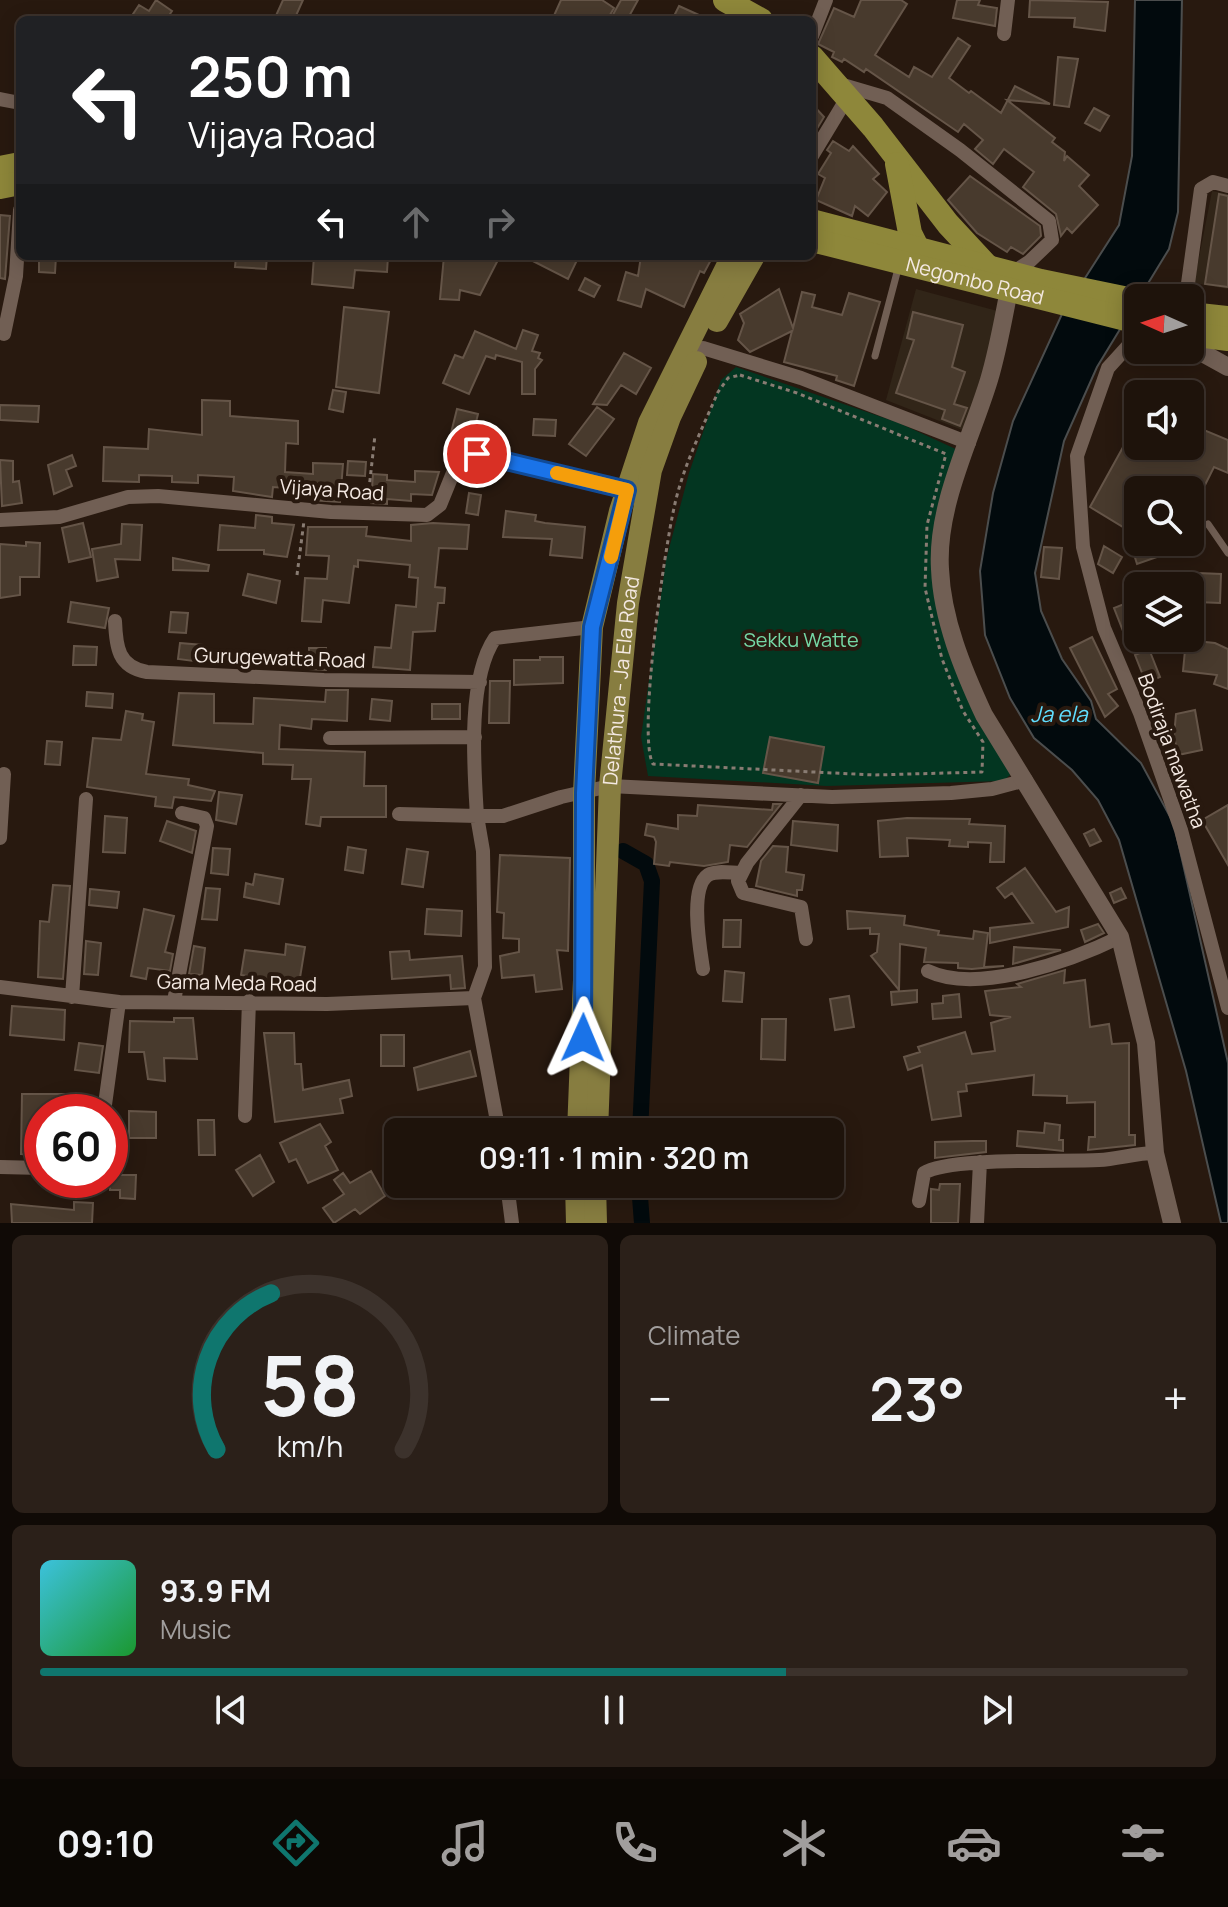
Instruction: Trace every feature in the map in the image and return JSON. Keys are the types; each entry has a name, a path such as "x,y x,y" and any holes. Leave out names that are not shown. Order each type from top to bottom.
{"highway":[{"path":"725,0 754,16"},
{"path":"816,61 987,266"},
{"path":"895,158 905,191 908,256"},
{"path":"861,232 891,217 905,191"},
{"name":"Negombo Road","path":"816,222 861,232 941,272 1124,299"},
{"name":"Negombo Road","path":"816,241 987,266 1017,283 1124,317"},
{"path":"1204,315 1228,318"},
{"path":"1204,336 1228,339"}],"main road":[{"name":"Delathura - Ja Ela Road","path":"579,1118 584,995 584,793 592,627 635,491 649,423 730,260"},
{"name":"Delathura - Ja Ela Road","path":"598,1118 610,786 628,603 635,491 703,348 752,260"},
{"path":"576,1198 577,1223"},
{"path":"595,1198 596,1223"}],"street":[{"path":"816,26 826,0"},
{"path":"1004,34 1008,0"},
{"path":"816,147 842,90 887,98 1003,182 1049,221 1052,240 1029,262 1017,283 945,518 939,565 942,596 969,681 984,715 1120,937 1146,1043 1155,1153 1172,1223"},
{"path":"1188,284 1201,189 1213,182 1228,186"},
{"path":"4,334 17,260"},
{"path":"703,348 801,378 969,443"},
{"name":"Bodiraja mawatha","path":"1124,350 1108,368 1077,456 1083,547 1104,628 1140,713 1181,830 1228,1008"},
{"path":"1204,354 1228,367"},
{"name":"Vijaya Road","path":"0,520 59,517 128,497 158,496 305,510 427,515 440,505 453,473 465,455 477,454 635,491"},
{"name":"Gurugewatta Road","path":"115,621 116,646 123,661 133,670 365,681 480,682"},
{"path":"497,1118 475,996 485,967 483,851 477,816 475,737 485,653 495,638 592,627"},
{"path":"330,738 475,737"},
{"path":"0,838 4,774"},
{"path":"399,814 503,816 561,797 610,786 832,797 951,793 992,789 1026,780"},
{"path":"801,795 740,873 738,881 743,893 801,907 806,939"},
{"path":"72,997 86,799"},
{"path":"174,1001 207,826 204,818 182,813"},
{"path":"703,969 697,922 700,887 706,876 713,873 740,873"},
{"path":"928,971 946,979 990,977 1078,958 1120,937"},
{"name":"Gama Meda Road","path":"0,987 119,1002 394,1004 475,996"},
{"path":"245,1116 249,1001"},
{"path":"106,1094 119,1002"},
{"path":"919,1201 924,1173 930,1169 980,1162 1031,1163 1155,1153"},
{"path":"977,1223 980,1162"},
{"path":"0,1167 24,1168"},
{"path":"509,1198 512,1223"}],"lane":[{"path":"875,356 908,256"},
{"path":"1208,524 1228,553"}],"path":[{"path":"740,375 767,382 946,454 927,525 925,588 942,659 963,711 983,742 982,772 874,775 653,764 647,748 649,694 674,506 718,392 728,378 740,375"},
{"path":"366,513 375,435"},
{"path":"297,575 305,510"}],"shaded area":[{"path":"1212,191 1228,194 1228,289 1194,283"},
{"path":"916,289 1001,312 970,433 886,400"}],"green space":[{"name":"Sekku Watte","path":"736,367 899,423 960,451 940,599 1016,770 1003,781 827,786 648,776 641,737 666,560 689,473 721,380"}],"water":[{"name":"Ja ela","path":"1135,0 1182,0 1178,212 1169,249 1148,284 1124,284 1124,323 1097,367 1064,441 1035,573 1041,611 1062,659 1091,701 1096,719 1141,763 1174,824 1228,1063 1228,1223 1221,1223 1186,1071 1119,840 1098,800 1072,770 1034,738 1010,698 985,635 980,571 993,493 1013,421 1062,314 1119,225 1132,156"}],"building":[{"path":"156,0 172,11 169,16 132,16 139,5 149,11"},
{"path":"283,0 303,0 296,16 276,16"},
{"path":"561,0 602,0 614,8 609,16 554,16"},
{"path":"621,0 638,0 629,16 612,16"},
{"path":"861,0 901,0 907,4 875,55 909,77 914,67 932,77 958,38 970,46 949,78 1001,113 1008,100 1055,138 1052,142 1065,152 1064,161 1067,156 1089,175 1079,186 1098,205 1072,233 1067,228 1061,236 1056,214 1023,187 1034,172 1004,149 993,164 975,149 983,140 964,124 958,132 866,69 864,72 844,59 842,62 832,57 834,52 818,44 834,8 854,17"},
{"path":"957,0 980,0 978,5 997,8 995,26 953,18"},
{"path":"1030,0 1108,2 1105,31 1074,27 1075,18 1029,17"},
{"path":"679,6 701,16 674,16"},
{"path":"1058,57 1078,59 1069,107 1054,105"},
{"path":"1015,86 1050,104 1008,100"},
{"path":"816,108 824,117 816,130"},
{"path":"1094,108 1109,116 1100,131 1085,123"},
{"path":"833,141 849,151 853,146 879,174 873,179 887,192 868,216 855,206 852,216 816,200 825,178 818,174 831,153 827,150"},
{"path":"970,176 1040,226 1041,236 1023,254 1011,247 1007,252 977,233 948,200"},
{"path":"1219,194 1228,196 1228,287 1205,284"},
{"path":"0,215 10,216 5,279 0,278"},
{"path":"39,260 56,260 55,273 39,272"},
{"path":"236,260 267,260 266,269 235,267"},
{"path":"314,260 388,260 387,272 355,270 353,288 312,284"},
{"path":"444,260 498,260 480,295 460,290 459,300 440,299"},
{"path":"531,260 577,260 568,279"},
{"path":"640,260 711,260 704,273 700,271 684,307 646,289 641,307 618,300 626,272 638,276"},
{"path":"585,278 600,286 594,297 579,290"},
{"path":"779,289 793,328 802,292 815,295 812,307 842,315 849,293 880,302 854,386 836,380 837,376 784,362 792,331 750,352 738,340 744,323 740,314"},
{"path":"344,307 389,312 379,393 336,387"},
{"path":"913,312 963,325 952,367 965,372 954,404 967,408 960,426 942,419 945,410 896,393 914,340 907,338"},
{"path":"523,330 538,335 532,351 540,353 538,358 542,360 535,369 535,394 522,394 522,362 496,355 495,359 486,356 469,394 443,383 455,355 463,358 475,331 516,349"},
{"path":"624,353 651,368 636,394 621,385 607,405 593,404"},
{"path":"333,390 346,392 343,412 329,409"},
{"path":"202,400 230,401 230,416 298,421 298,444 286,443 285,472 313,474 313,463 343,464 340,502 311,500 312,490 273,487 272,497 233,491 234,477 198,475 198,483 172,482 172,476 139,475 139,482 103,481 104,447 148,449 149,429 202,435"},
{"path":"0,405 39,406 38,422 0,420"},
{"path":"597,407 614,419 586,456 569,444"},
{"path":"457,409 478,414 471,443 450,437"},
{"path":"534,419 556,420 555,436 533,435"},
{"path":"1204,430 1228,440 1228,473 1214,467 1204,487 1204,476 1124,476 1124,528 1090,507 1124,445 1124,460 1204,460"},
{"path":"72,455 76,466 66,470 72,486 54,494 48,465"},
{"path":"0,460 13,461 13,482 19,481 22,503 2,506"},
{"path":"348,461 366,462 365,476 347,475"},
{"path":"415,471 439,472 432,495 411,494 411,501 387,499 387,504 371,503 373,474 387,475 387,480 415,482"},
{"path":"469,493 481,495 478,515 466,513"},
{"path":"506,511 536,515 535,521 585,527 582,558 550,555 552,539 503,537"},
{"path":"256,515 272,517 272,523 294,525 287,557 264,554 264,550 218,550 220,525 255,528"},
{"path":"83,523 91,557 69,562 62,528"},
{"path":"122,524 142,525 140,560 115,559 118,577 97,581 92,549 121,544"},
{"path":"411,525 469,525 467,549 439,548 435,587 445,588 444,603 438,603 435,631 413,632 410,670 373,667 375,647 391,648 396,605 416,607 418,578 409,577 410,565 358,560 358,567 354,566 349,603 323,600 321,622 302,621 305,578 327,579 329,556 306,555 308,527 367,527 366,536 411,541"},
{"path":"26,542 40,543 39,577 20,577 20,595 0,598 0,544 26,546"},
{"path":"1104,546 1122,557 1113,573 1098,564"},
{"path":"1044,547 1062,548 1059,579 1041,577"},
{"path":"1134,556 1160,556 1137,564"},
{"path":"173,558 209,565 208,571 173,570"},
{"path":"1204,573 1221,574 1220,603 1204,602"},
{"path":"248,574 280,581 276,603 243,595"},
{"path":"71,602 109,608 105,628 68,622"},
{"path":"1124,604 1124,631 1123,631 1114,608"},
{"path":"171,612 188,613 186,633 169,632"},
{"path":"1092,637 1117,689 1108,694 1118,706 1105,717 1070,648"},
{"path":"1204,642 1228,649 1228,689 1214,684 1217,675 1183,671 1185,652 1204,652"},
{"path":"180,643 203,645 201,662 178,659"},
{"path":"74,646 97,647 96,665 73,665"},
{"path":"309,648 326,648 326,670 309,669"},
{"path":"1150,652 1160,677 1146,683 1135,655"},
{"path":"540,657 563,657 563,683 514,685 514,660 540,660"},
{"path":"490,681 510,681 509,723 489,723"},
{"path":"326,690 348,690 347,721 312,719 311,729 280,725 279,749 365,752 364,786 386,786 386,817 321,817 320,826 306,824 311,779 292,779 293,765 263,764 263,753 173,745 179,693 214,694 214,723 253,724 254,698 325,702"},
{"path":"87,692 113,694 112,708 86,706"},
{"path":"372,699 392,701 390,721 370,719"},
{"path":"432,704 460,704 460,719 432,719"},
{"path":"1195,710 1202,750 1178,755 1174,736 1176,714"},
{"path":"126,711 143,714 142,720 154,722 146,774 189,779 188,785 215,791 211,801 174,797 172,808 155,806 156,797 87,787 93,738 121,740"},
{"path":"770,737 824,747 818,783 763,773"},
{"path":"47,741 62,742 60,765 45,764"},
{"path":"219,792 242,795 236,824 216,820"},
{"path":"773,804 781,804 747,847 730,845 728,862 704,866 670,862 669,866 654,864 656,842 654,837 645,835 647,824 678,829 678,815 697,816 698,805 772,810"},
{"path":"1228,805 1228,865 1202,820"},
{"path":"105,816 127,818 125,853 103,852"},
{"path":"970,819 969,824 1005,826 1004,862 990,862 991,843 968,842 968,847 949,846 950,840 907,838 908,856 880,857 878,821"},
{"path":"167,821 196,831 192,853 160,841"},
{"path":"793,821 838,825 837,851 791,845"},
{"path":"1094,829 1101,841 1090,846 1084,834"},
{"path":"773,846 788,847 786,872 804,875 802,890 797,890 797,896 756,886 761,861"},
{"path":"348,847 366,850 363,873 345,870"},
{"path":"213,848 230,849 228,875 211,873"},
{"path":"407,849 428,852 423,887 402,884"},
{"path":"500,855 570,858 568,951 557,950 562,989 536,992 534,975 502,978 500,956 519,952 519,939 503,938 504,913 497,912"},
{"path":"1025,868 1056,912 1069,907 1068,927 990,943 990,928 1033,923 1012,893 1005,898 997,888"},
{"path":"255,874 283,879 279,904 244,897 246,883 253,885"},
{"path":"53,885 70,886 63,979 38,977 40,921 49,922"},
{"path":"206,888 220,889 217,920 202,919"},
{"path":"1121,888 1126,898 1114,903 1110,893"},
{"path":"90,889 119,892 117,908 89,905"},
{"path":"144,909 174,916 165,952 173,954 170,971 148,968 146,979 131,976"},
{"path":"427,909 462,911 461,936 425,934"},
{"path":"847,911 905,916 904,925 939,931 938,935 973,939 974,931 988,933 984,967 1004,966 972,969 958,968 958,963 924,962 926,948 900,944 899,990 871,956 877,952 879,934 870,934 870,928 848,929"},
{"path":"724,920 741,920 740,947 723,947"},
{"path":"1098,924 1104,933 1085,942 1081,930"},
{"path":"86,941 101,943 98,975 84,974"},
{"path":"286,944 305,947 298,990 259,986 260,978 241,975 245,950 285,955"},
{"path":"194,946 205,948 202,975 189,974"},
{"path":"1014,947 1061,950 1013,964"},
{"path":"409,951 410,960 462,956 465,988 451,989 450,975 392,979 390,952"},
{"path":"1065,970 1064,983 1085,980 1090,1027 1109,1024 1112,1044 1129,1043 1129,1135 1135,1135 1135,1145 1088,1150 1089,1137 1095,1137 1095,1102 1067,1103 1067,1096 1033,1095 1034,1075 966,1084 967,1091 958,1092 961,1116 932,1120 922,1065 908,1070 904,1057 920,1052 918,1047 965,1032 972,1054 995,1051 991,1023 1011,1017 990,1015 985,991 1021,987 1017,984"},
{"path":"725,971 744,973 742,1002 723,1001"},
{"path":"917,990 917,1002 892,1005 891,992"},
{"path":"959,994 961,1017 933,1019 932,1004 943,1003 943,996"},
{"path":"849,996 854,1027 835,1030 830,999"},
{"path":"12,1006 65,1010 64,1040 10,1035"},
{"path":"174,1018 193,1018 197,1059 164,1058 165,1081 148,1079 144,1052 129,1052 130,1021 174,1022"},
{"path":"762,1019 786,1019 785,1060 761,1059"},
{"path":"264,1033 294,1033 295,1064 301,1064 303,1090 349,1080 352,1096 340,1099 343,1113 275,1122"},
{"path":"381,1035 404,1035 404,1066 381,1066"},
{"path":"79,1043 103,1046 99,1073 75,1070"},
{"path":"470,1051 476,1076 418,1090 414,1068"},
{"path":"22,1094 24,1094 24,1154 21,1154"},
{"path":"129,1111 156,1112 156,1138 129,1138"},
{"path":"198,1120 214,1120 215,1155 199,1155"},
{"path":"1045,1123 1060,1125 1059,1140 1063,1140 1063,1151 1017,1146 1018,1131 1044,1133"},
{"path":"320,1124 331,1142 325,1146 338,1170 308,1183 296,1159 289,1162 280,1143"},
{"path":"986,1141 986,1152 935,1158 935,1142"},
{"path":"260,1155 274,1182 253,1196 236,1170"},
{"path":"371,1171 384,1197 360,1214 355,1209 334,1223 323,1208 344,1194 334,1180 343,1173 350,1183"},
{"path":"128,1175 136,1175 135,1199 120,1198 128,1198"},
{"path":"940,1184 960,1184 958,1223 931,1223 931,1189 939,1190"},
{"path":"74,1202 93,1203 92,1223 12,1223 11,1204 74,1210"}],"waterway":[{"path":"623,851 646,864 652,881 641,1118"},
{"path":"640,1198 642,1223"}],"slow traffic":[{"path":"557,473 627,490 611,557"}],"route":[{"path":"477,454 627,490 592,627 592,679 584,793 583,1038"}]}
